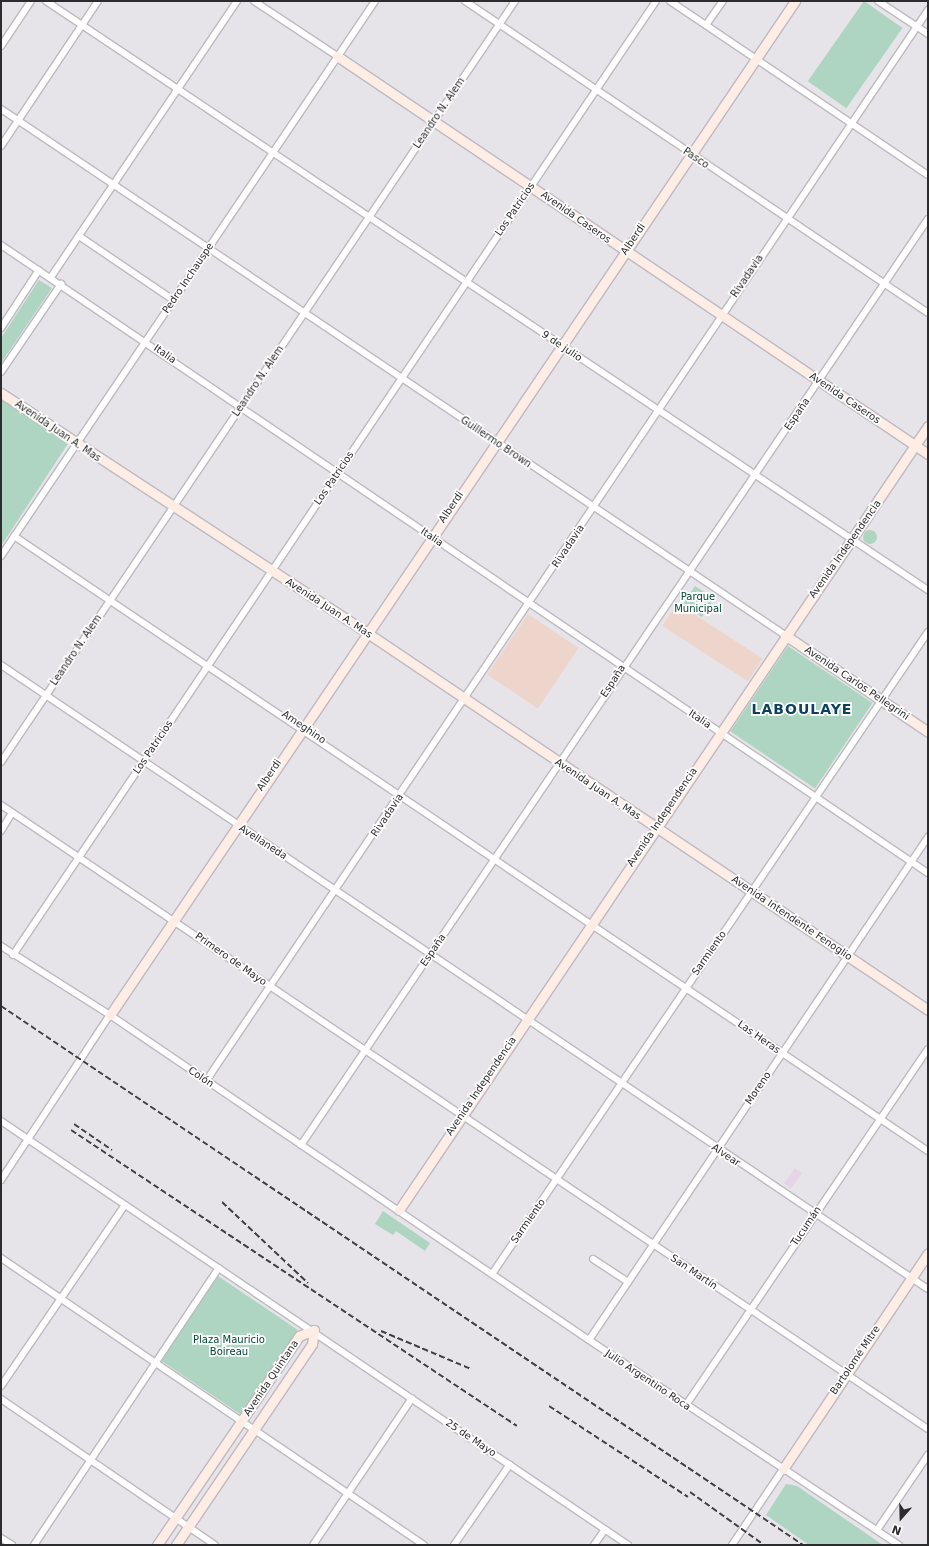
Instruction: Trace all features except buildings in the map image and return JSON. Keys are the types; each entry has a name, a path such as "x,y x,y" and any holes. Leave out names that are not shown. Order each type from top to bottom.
{"main road":[{"name":"Alberdi","path":"110,1015 302,726 795,1"},
{"name":"Avenida Caseros","path":"337,56 928,454"},
{"name":"Avenida Juan A. Mas","path":"1,393 76,444 174,506 366,632 655,827"},
{"name":"Avenida Independencia","path":"399,1210 459,1117 785,634 852,540 928,426"},
{"name":"Avenida Carlos Pellegrini","path":"785,634 928,732"},
{"name":"Avenida Intendente Fenoglio","path":"655,827 753,891 928,1010"},
{"name":"Bartolomé Mitre","path":"782,1469 928,1253"},
{"name":"Avenida Quintana","path":"157,1545 299,1336 314,1330 312,1344 176,1545"}],"street":[{"path":"1,46 31,1"},
{"name":"9 de julio","path":"46,1 370,216 658,412 928,590"},
{"path":"1,146 98,1"},
{"path":"51,277 237,1"},
{"path":"254,1 337,56"},
{"name":"Pedro Inchauspe","path":"1,556 374,1"},
{"name":"Pasco","path":"465,1 786,219 928,313"},
{"name":"Leandro N. Alem","path":"1,762 514,1"},
{"name":"Los Patricios","path":"13,955 656,1"},
{"path":"670,1 928,175"},
{"path":"706,25 723,1"},
{"path":"878,1 928,34"},
{"name":"Rivadavia","path":"206,1081 402,794 658,412 720,315 928,10"},
{"name":"Guillermo Brown","path":"1,109 495,442 785,634"},
{"name":"España","path":"301,1145 560,763 623,666 690,572 928,219"},
{"path":"79,236 173,300"},
{"name":"Italia","path":"1,245 146,341 337,474 431,536 928,873"},
{"path":"1,328 40,270"},
{"path":"1,372 61,284"},
{"name":"Ameghino","path":"14,536 302,726 591,923"},
{"name":"Sarmiento","path":"492,1274 686,986 753,891 881,699 928,632"},
{"name":"Avellaneda","path":"1,665 143,762 431,953 526,1019"},
{"name":"Primero de Mayo","path":"1,805 79,858 174,919 366,1050 459,1117"},
{"path":"1,831 12,813"},
{"name":"Moreno","path":"589,1340 782,1053 849,957 928,837"},
{"name":"Las Heras","path":"591,923 928,1151"},
{"name":"Colón","path":"1,946 110,1015 399,1210"},
{"path":"1,1180 110,1015"},
{"name":"Alvear","path":"526,1019 620,1084 928,1289"},
{"name":"Tucumán","path":"686,1405 814,1213 928,1049"},
{"name":"San Martín","path":"459,1117 653,1244 928,1429"},
{"name":"25 de Mayo","path":"1,1121 314,1330 628,1545"},
{"path":"1,1386 59,1297 125,1205"},
{"name":"Julio Argentino Roca","path":"399,1210 686,1405 899,1545"},
{"path":"1,1258 424,1545"},
{"path":"593,1259 628,1282"},
{"path":"34,1545 220,1268"},
{"path":"313,1545 412,1398"},
{"path":"1,1399 215,1545"},
{"path":"877,1530 928,1455"},
{"path":"454,1545 510,1464"},
{"path":"732,1545 782,1469"},
{"path":"594,1545 605,1529"},
{"path":"1,1538 12,1545"}],"shaded area":[{"path":"677,603 763,659 748,681 662,626"},
{"path":"528,614 579,648 538,709 487,675"},
{"path":"795,1168 802,1173 791,1189 784,1183"}],"green space":[{"path":"864,1 903,28 846,108 808,81"},
{"path":"39,280 52,288 1,363 1,338"},
{"path":"1,396 69,442 1,546"},
{"path":"867,530 873,530 877,534 877,540 873,544 867,544 863,540 863,534"},
{"name":"Parque Municipal","path":"695,586 714,599 702,617 683,604"},
{"path":"788,646 873,703 815,788 730,731"},
{"path":"383,1211 430,1243 425,1251 396,1231 393,1235 375,1224"},
{"name":"Plaza Mauricio Boireau","path":"218,1276 298,1330 241,1414 161,1361"},
{"path":"786,1484 797,1486 883,1545 809,1545 766,1515"}],"railway":[{"path":"1,1006 803,1545"},
{"path":"74,1124 112,1150"},
{"path":"71,1130 517,1426"},
{"path":"222,1202 308,1283"},
{"path":"381,1331 471,1369"},
{"path":"549,1406 688,1497"},
{"path":"690,1492 764,1545"}],"district":[{"name":"LABOULAYE","path":"802,709"}]}
